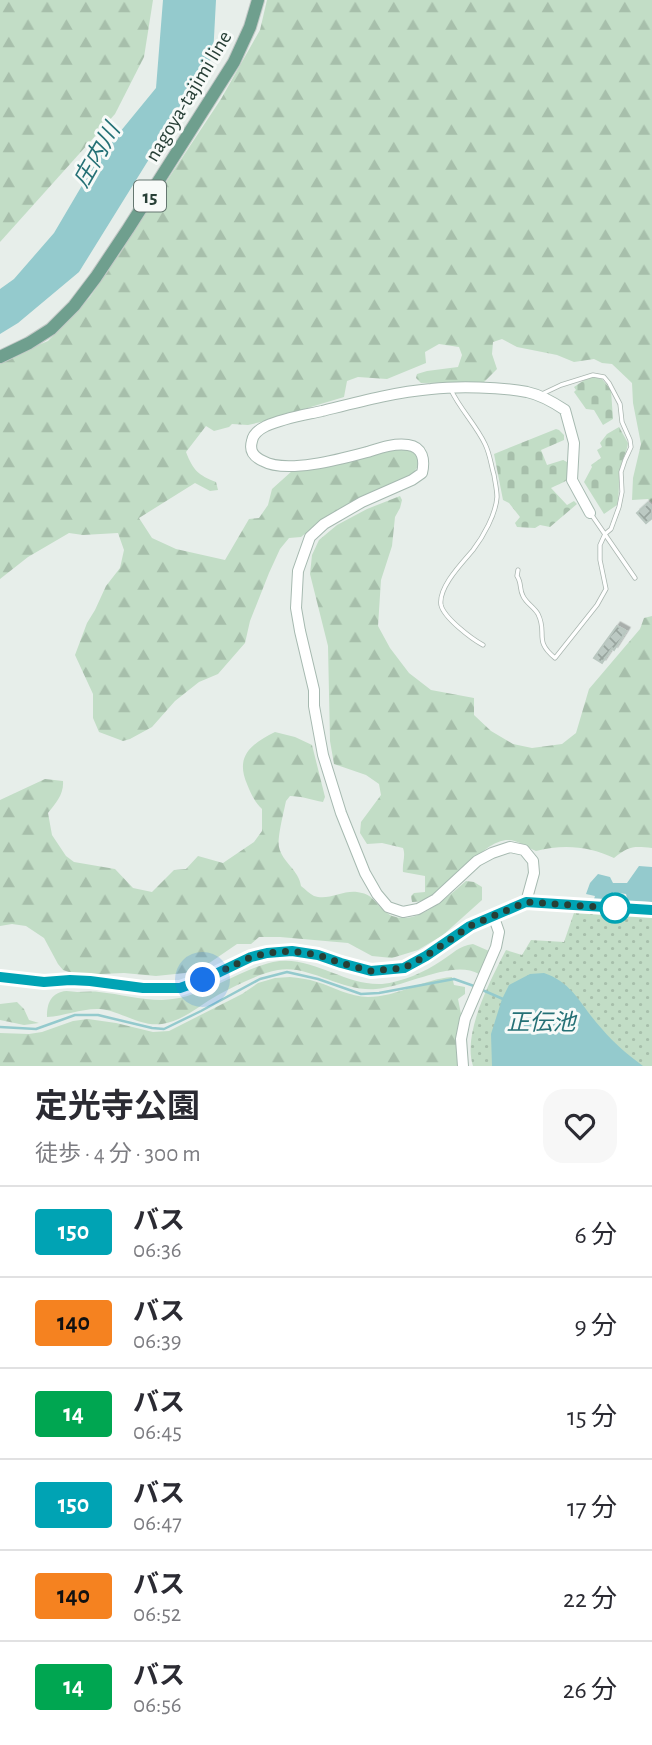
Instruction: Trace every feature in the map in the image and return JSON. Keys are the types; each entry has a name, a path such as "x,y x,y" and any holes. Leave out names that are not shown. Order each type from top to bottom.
{"main road":[{"name":"nagoya-tajimi line","path":"0,357 51,329 74,306 96,277 234,62 250,27 258,0"}],"street":[{"path":"526,902 534,873 533,861 524,850 510,846 477,861 436,899 418,909 403,912 388,907 365,873 341,813 323,755 314,706 314,690 296,608 298,572 310,537 324,524 362,502 422,473 423,455 417,447 407,444 344,458 296,466 275,466 256,458 251,450 254,435 264,427 281,421 428,389 528,392 547,398 565,410 574,443 572,480 590,513"},
{"path":"0,977 44,982 70,980 143,988 180,988 251,957 292,951 318,955 371,971 404,968 470,926 526,902 652,910"},
{"path":"463,1066 461,1039 465,1019 496,947 499,932 493,915"}],"lane":[{"path":"517,570 522,595 539,617 544,649 555,658 597,605 606,589 600,545 605,534 611,529 619,507 622,492 621,472 631,447 622,422 620,404 604,377 593,375 561,385 539,396"},
{"path":"450,388 484,442 490,457 497,497 484,532 446,586 442,605 446,613 465,632 483,645"},
{"path":"590,513 635,578"}],"green space":[{"path":"0,0 153,0 144,57 115,114 0,242"},
{"path":"267,0 652,0 652,503 648,499 632,500 633,478 641,444 632,383 612,364 594,359 574,362 557,355 517,347 502,339 493,342 492,354 497,369 484,382 421,383 416,378 417,374 458,367 462,355 459,347 439,344 425,352 426,363 387,379 358,377 347,381 344,397 248,425 232,424 214,431 206,426 186,452 194,468 216,482 218,490 210,491 195,483 139,518 152,538 176,549 225,560 249,519 259,518 268,505 272,489 292,471 403,448 415,453 418,466 411,477 360,497 323,519 301,537 289,538 280,549 269,573 250,621 245,643 218,674 199,682 175,701 152,727 123,741 99,732 93,718 93,694 75,655 87,623 106,586 120,568 124,550 118,533 69,533 28,557 0,579 0,361 48,341 90,297 221,99 260,30"},
{"path":"594,377 602,379 611,390 613,419 603,425 594,410 586,409 574,392 574,387"},
{"path":"619,427 628,443 619,475 617,505 604,514 584,482 591,465 601,458 597,450 602,447 600,443 607,434"},
{"path":"556,429 564,435 564,440 541,450 547,465 563,460 569,463 568,478 551,488 567,505 574,501 577,504 550,527 517,527 515,523 520,517 509,503 503,500 494,454"},
{"path":"400,496 402,500 395,517 392,546 381,580 378,626 409,673 431,690 474,698 474,715 491,731 513,744 532,748 562,744 576,733 589,689 640,629 644,618 652,616 652,848 632,848 614,858 576,847 536,851 518,842 506,840 483,851 436,894 412,902 411,896 414,893 425,892 425,876 403,872 403,848 382,843 367,844 360,833 361,822 381,795 379,784 366,775 334,764 330,741 328,646 310,574 312,555 319,540 337,525"},
{"path":"275,732 312,745 325,797 323,802 290,796 286,801 280,831 279,847 283,857 297,875 301,886 309,893 325,897 362,893 393,916 404,918 427,911 466,881 482,887 482,900 443,935 418,950 392,958 372,956 348,943 259,937 251,944 237,944 202,968 156,976 124,973 78,975 63,970 44,938 26,926 0,926 0,800 45,779 63,781 61,794 48,813 52,835 66,856 74,862 115,869 133,888 152,892 174,870 186,869 198,856 223,863 254,842 262,831 262,809 247,784 244,758 252,746"},
{"path":"575,910 652,915 652,1066 473,1066 471,1038 475,1022 486,991 506,950 522,955 531,940 564,942"},
{"path":"473,944 489,951 479,974 456,970 388,987 363,989 301,971 278,970 240,984 184,1016 162,1024 146,1023 100,1009 47,1017 51,999 63,991 96,992 154,1000 177,998 205,990 273,962 301,962 354,980 390,983 421,973 460,948"},
{"path":"290,977 368,997 452,977 454,985 465,987 465,994 458,999 462,1019 457,1037 457,1066 0,1066 0,1033 42,1032 73,1021 88,1019 153,1032 169,1031 258,983"},
{"path":"17,1002 29,1020 39,1023 24,1025 0,1020 0,1004"}],"water":[{"path":"163,0 216,0 213,56 79,272 18,323 0,334 0,289 14,279 54,233 97,160 156,88"},
{"path":"639,866 652,867 652,902 628,901 626,894 613,892 612,900 594,899 595,896 586,894 590,883 598,874 610,877 613,883 627,883"},
{"name":"正伝池","path":"544,973 563,983 621,1049 643,1066 492,1066 491,1034 509,985 530,974"}],"building":[{"path":"648,503 652,507 652,518 646,523 637,513"},
{"path":"617,626 626,631 602,663 594,658"}],"waterway":[{"path":"0,1027 36,1029 75,1015 98,1015 164,1029 260,979 287,972 318,979 361,994 454,979 474,986"},
{"path":"480,989 503,999"}],"bus line":[{"name":"150","path":"0,977 44,982 70,980 143,988 180,988 251,957 292,951 318,955 371,971 404,968 470,926 526,902 652,910"}],"route":[{"path":"203,980 251,957 292,951 318,955 371,971 404,968 470,926 526,902 615,908"}],"water label":[{"name":"庄内川","path":"96,155"}]}
